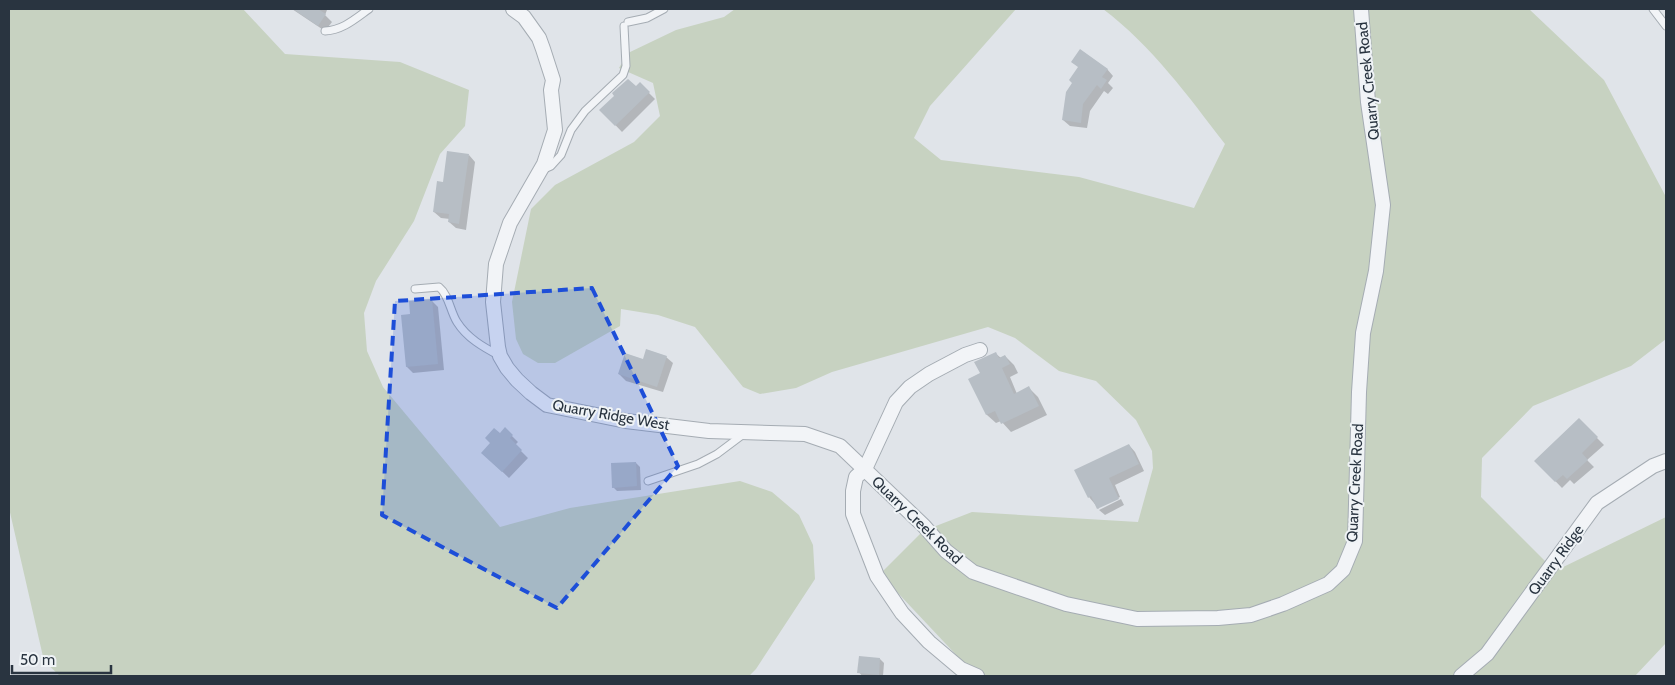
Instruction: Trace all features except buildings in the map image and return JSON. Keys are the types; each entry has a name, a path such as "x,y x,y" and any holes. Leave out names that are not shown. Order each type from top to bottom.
{"street":[{"name":"Quarry Ridge West","path":"513,9 524,18 539,38 553,80 555,130 550,148 539,171 510,223 496,264 494,302 500,356 507,368 531,394 547,405 626,421 709,431 805,434 840,446 865,469"},
{"name":"Quarry Creek Road","path":"865,469 924,526 946,551 973,572 1066,604 1137,619 1218,618 1251,614 1283,604 1328,584 1343,570 1355,541 1359,392 1363,333 1376,271 1383,205 1368,102 1361,9"},
{"path":"977,676 961,669 929,642 902,613 877,576 854,514 853,491 856,477 865,469 896,402 910,387 929,374 965,355 980,350"},
{"name":"Quarry Ridge","path":"1461,676 1487,654 1597,503 1653,466 1666,461"}],"lane":[{"path":"325,31 345,26 369,9"},
{"path":"539,171 551,166 561,155 571,130 584,111 623,75 626,66 626,24 647,18 664,9"},
{"path":"1653,9 1666,26"},
{"path":"415,289 439,287 443,290 456,321 463,330 480,345 500,356"},
{"path":"648,481 698,464 717,454 748,432"}],"highlighted area":[{"path":"592,288 678,466 557,608 382,515 395,301"}],"green space":[{"path":"9,9 243,9 285,54 400,62 469,90 465,126 440,154 414,221 376,281 364,313 367,351 383,387 500,527 570,508 740,481 772,492 799,515 813,545 815,579 756,669 749,676 60,676 44,661 9,508"},
{"path":"735,9 1016,9 930,106 914,138 941,160 1079,177 1194,208 1225,144 1153,55 1121,23 1103,9 1529,9 1604,80 1666,197 1666,339 1631,366 1533,406 1482,458 1481,497 1555,571 1666,517 1666,643 1635,676 976,676 880,574 923,531 972,512 1138,522 1153,468 1152,451 1136,420 1096,381 1059,371 1015,338 988,327 832,372 796,388 760,394 743,387 695,327 658,315 621,309 620,326 555,363 538,363 523,354 516,339 512,302 531,209 555,185 634,142 660,116 653,83 619,68 628,53 676,30 724,17"}]}
